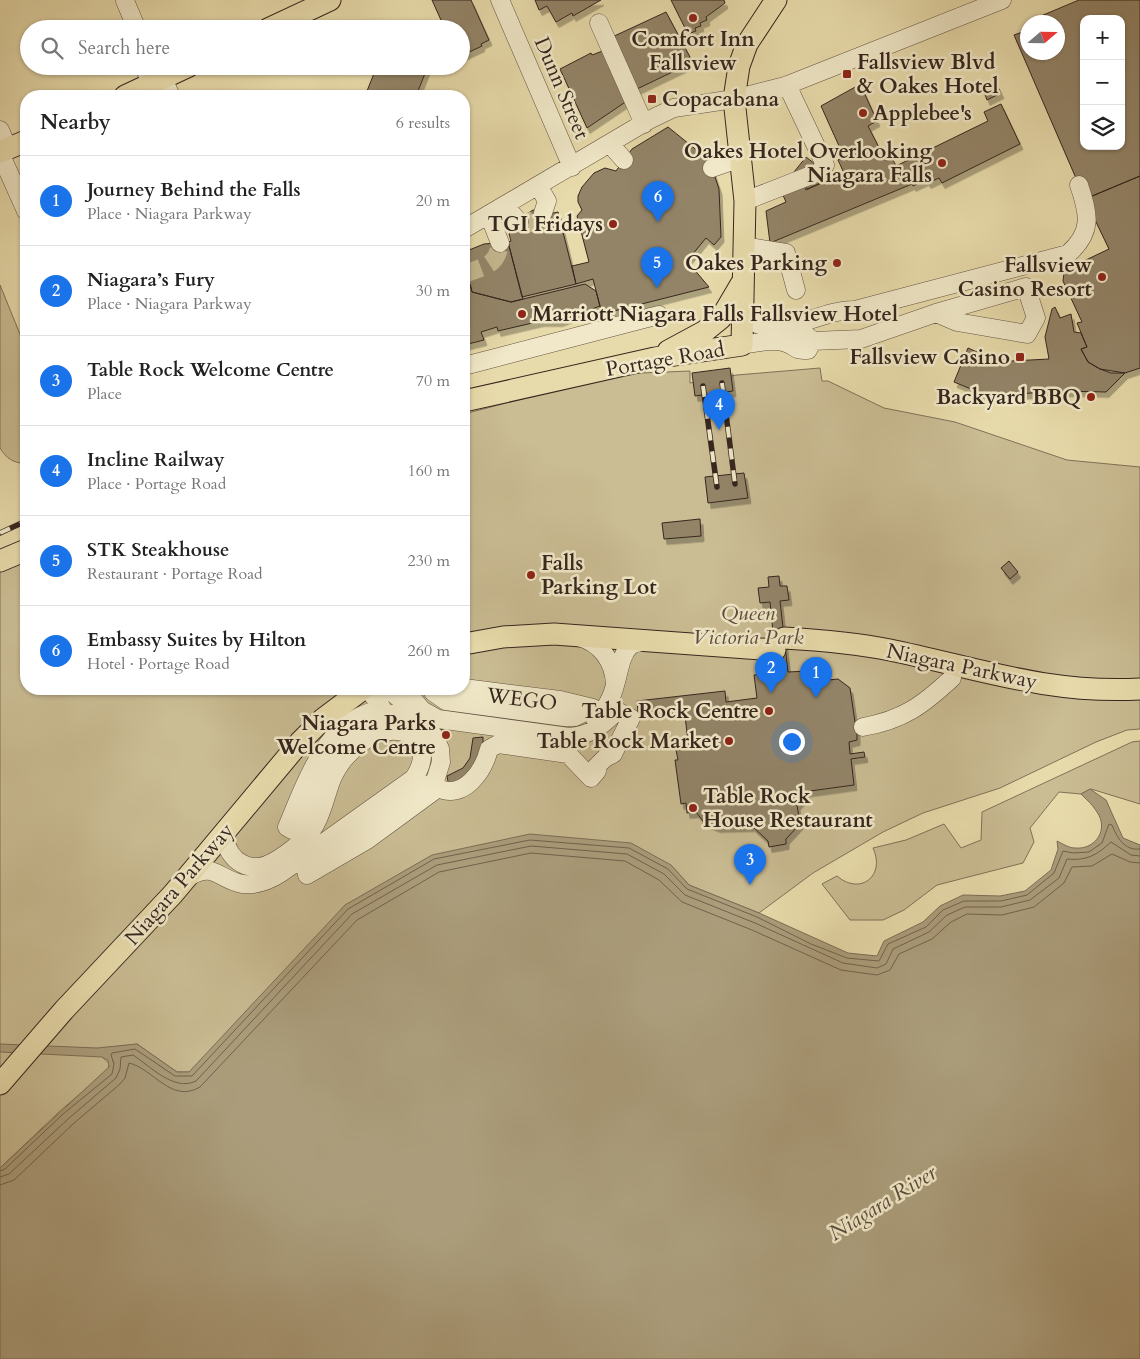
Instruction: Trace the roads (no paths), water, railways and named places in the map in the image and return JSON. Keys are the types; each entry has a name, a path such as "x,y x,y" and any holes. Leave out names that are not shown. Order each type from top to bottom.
{"main road":[{"path":"287,20 330,0"},
{"name":"Portage Road","path":"470,400 655,358 742,345 741,311 745,201 734,99 739,66 747,44 776,0"},
{"path":"138,90 170,75"},
{"path":"655,358 705,331 721,318 742,282"},
{"path":"0,561 20,553"},
{"name":"Niagara Parkway","path":"470,630 535,622 625,641 780,644 871,660 1004,691 1048,698 1087,702 1140,701"},
{"name":"Niagara Parkway","path":"470,643 504,637 569,635 625,641 780,644 848,643 890,650 1006,678 1044,685 1087,689 1140,689"},
{"name":"Niagara Parkway","path":"0,1084 17,1051 157,891 291,732 332,695"},
{"name":"Niagara Parkway","path":"17,1051 188,877 300,742 329,714 355,695"}],"street":[{"name":"Dunn Street","path":"500,0 572,167"},
{"path":"470,226 674,108 734,99 787,85 991,2"},
{"path":"121,3 125,20"},
{"path":"121,3 131,20"},
{"path":"599,23 644,124"},
{"path":"745,201 819,172 825,165 787,85"},
{"path":"610,144 624,160"},
{"path":"7,145 20,187"},
{"path":"712,168 740,158"},
{"path":"741,311 750,322 761,328 774,330 842,310 855,310 1068,254 1081,243 1086,228 1087,208 1079,185"},
{"path":"539,187 547,201 543,213"},
{"path":"505,206 520,222"},
{"path":"489,215 500,243"},
{"path":"743,246 786,253 796,290"},
{"path":"810,338 861,339 936,313 1026,287 1036,318 1027,334 957,322 936,313"},
{"path":"742,345 786,342 796,350 808,350 810,338 819,326 844,318 855,310"},
{"path":"470,364 659,315"},
{"path":"569,635 592,642 599,647 611,665 615,686"},
{"name":"WEGO","path":"420,695 446,711 462,714 544,725 576,726 589,723 609,705 625,641"},
{"path":"863,727 884,723 921,706 952,678"},
{"path":"437,695 446,701 564,717 575,717 593,708 560,700 470,689"},
{"path":"373,695 382,708 355,718 330,742 302,792 287,827 292,830 309,802 309,792 331,750 351,731 364,723 392,714 408,716 417,720 431,732 438,743 441,756 440,769 435,781 407,797 403,806 375,822 370,832 338,846 333,856 306,870 307,875 367,840 438,788 448,792 465,786 482,769 489,749 498,744 568,754 591,778 597,771 596,767 600,762 613,754 631,718 617,712 605,723 585,735 569,737 438,719 422,710 412,698 410,701 400,699 395,695"},
{"path":"426,695 434,705"},
{"path":"188,877 197,871 213,870 234,882 250,884 262,882 281,873 414,778 422,760 420,746 410,734 392,730 381,733 358,746 332,778 320,813 308,835 293,849 267,865 248,866 238,862 229,852 226,844 226,832 235,820"}],"water":[{"name":"Niagara River","path":"1090,789 1106,800 1123,838 1140,845 1140,1359 0,1359 0,1168 109,1067 108,1060 102,1057 0,1052 0,1044 97,1048 137,1044 177,1072 189,1072 345,905 432,855 530,834 631,843 671,865 689,885 759,913 848,953 877,956 884,941 923,922 940,906 963,895 1000,896 1025,891 1051,870 1058,849 1057,841 1068,847 1082,848 1089,846 1098,837 1102,825 1094,807 1081,794"}],"tunnel":[{"path":"519,222 527,224 543,213"},
{"path":"470,272 493,261 500,243"}],"railway":[{"path":"722,383 735,484"},
{"path":"703,386 717,487"},
{"path":"0,533 20,524"}],"place":[{"name":"Comfort Inn Fallsview","path":"693,18"},
{"name":"Fallsview Blvd & Oakes Hotel","path":"847,74"},
{"name":"Copacabana","path":"652,99"},
{"name":"Applebee's","path":"863,113"},
{"name":"Oakes Hotel Overlooking Niagara Falls","path":"942,163"},
{"name":"Embassy Suites by Hilton","path":"658,222"},
{"name":"TGI Fridays","path":"613,224"},
{"name":"Oakes Parking","path":"837,263"},
{"name":"Fallsview Casino Resort","path":"1102,277"},
{"name":"STK Steakhouse","path":"657,288"},
{"name":"Marriott Niagara Falls Fallsview Hotel","path":"522,314"},
{"name":"Fallsview Casino","path":"1020,357"},
{"name":"Backyard BBQ","path":"1091,397"},
{"name":"Incline Railway","path":"719,430"},
{"name":"Falls Parking Lot","path":"531,575"},
{"name":"Niagara’s Fury","path":"771,693"},
{"name":"Journey Behind the Falls","path":"816,698"},
{"name":"Table Rock Centre","path":"769,711"},
{"name":"Niagara Parks Welcome Centre","path":"446,735"},
{"name":"Table Rock Market","path":"729,741"},
{"name":"Table Rock House Restaurant","path":"693,808"},
{"name":"Table Rock Welcome Centre","path":"750,885"}],"park label":[{"name":"Queen Victoria Park","path":"748,625"}]}
